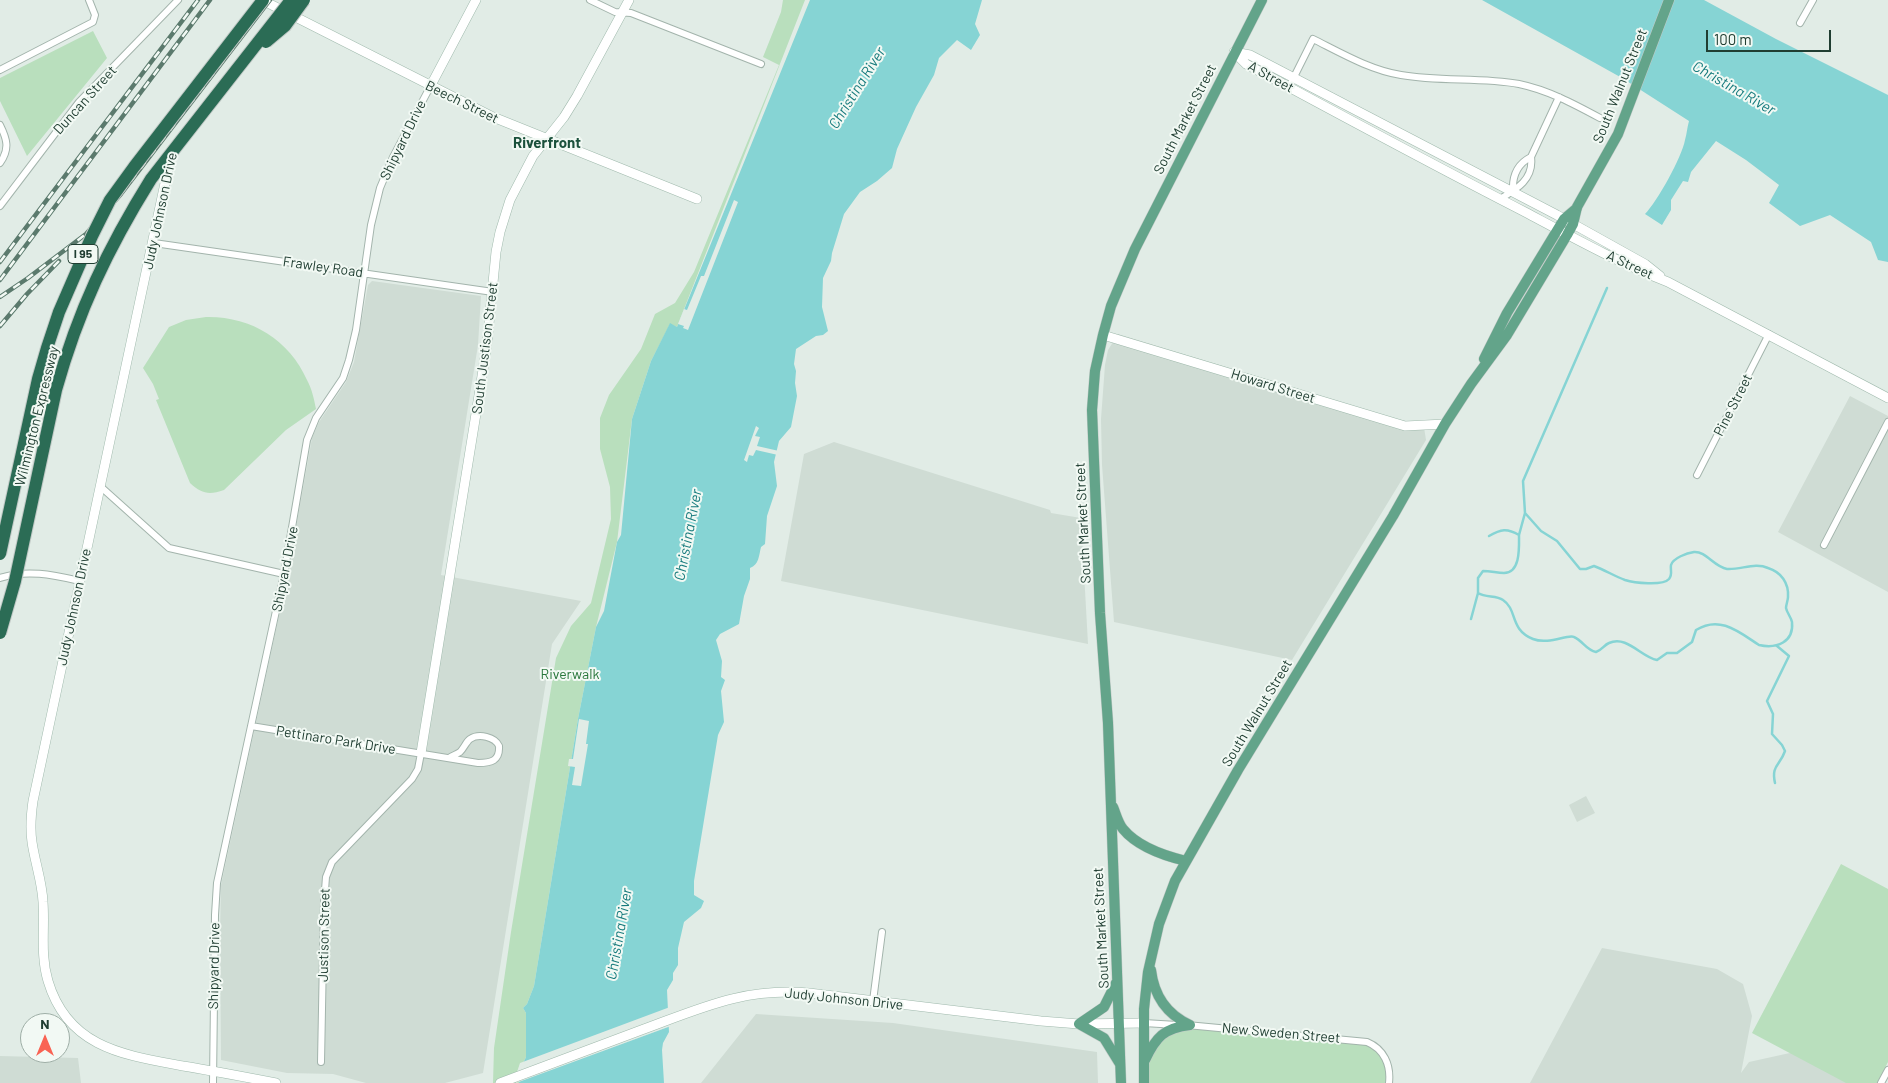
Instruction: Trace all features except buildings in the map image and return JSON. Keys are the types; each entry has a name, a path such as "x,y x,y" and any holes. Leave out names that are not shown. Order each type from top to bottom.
{"highway":[{"name":"Wilmington Expressway","path":"0,554 38,379 47,348 73,277 92,236 110,200 263,0"},
{"name":"Wilmington Expressway","path":"0,632 15,581 56,390 72,338 108,252 151,179 291,0"},
{"path":"244,62 285,26 304,0"}],"main road":[{"name":"South Market Street","path":"1121,1083 1108,723 1100,613 1092,420 1095,370 1116,290 1234,52 1262,0"},
{"name":"South Walnut Street","path":"1144,1083 1144,1023 1150,962 1165,907 1186,861 1238,770 1383,532 1445,424 1507,335 1618,134 1669,0"},
{"path":"1110,799 1122,827 1130,836 1157,850 1186,861"},
{"path":"1150,962 1152,978 1158,997 1173,1016 1190,1025"},
{"path":"1117,980 1104,1007 1079,1024 1104,1038 1120,1064"},
{"path":"1144,1061 1162,1034 1176,1027 1190,1025"}],"street":[{"path":"0,70 90,24 95,18 89,0"},
{"name":"Duncan Street","path":"0,206 79,102 178,0"},
{"name":"Beech Street","path":"263,0 493,118 697,200"},
{"path":"430,87 476,0"},
{"path":"590,0 615,12 631,13 761,64"},
{"name":"South Justison Street","path":"421,753 480,389 500,232 510,200 522,174 577,96 628,0"},
{"path":"1800,23 1813,0"},
{"name":"Judy Johnson Drive","path":"276,1083 130,1056 105,1047 84,1034 68,1018 57,1003 48,980 43,956 43,892 32,843 31,810 154,243 168,169 176,141 279,9"},
{"path":"1289,87 1313,40 1353,60 1401,76 1516,84 1559,97 1600,118"},
{"name":"A Street","path":"1234,52 1248,54 1569,222 1645,264 1668,282"},
{"name":"A Street","path":"1234,52 1246,64 1500,199 1640,271 1668,282 1888,398"},
{"name":"Shipyard Drive","path":"213,1083 216,894 226,838 284,574 307,440 316,418 340,382 349,360 355,335 374,208 384,177 430,87"},
{"path":"1500,199 1522,186 1532,166 1531,157 1559,97"},
{"path":"0,125 7,140 7,147 2,160"},
{"path":"1512,192 1512,181 1522,161 1531,157"},
{"name":"Frawley Road","path":"154,243 493,292"},
{"name":"Pine Street","path":"1697,474 1769,334"},
{"name":"Howard Street","path":"1103,335 1405,426 1445,424"},
{"path":"1824,545 1888,422"},
{"path":"101,487 169,548 284,574"},
{"path":"0,578 30,573 80,580"},
{"name":"Pettinaro Park Drive","path":"251,726 478,763 489,763 495,760 498,756 499,746 491,738 474,737 460,751 449,758"},
{"name":"Justison Street","path":"321,1062 326,877 336,858 412,779 418,769 421,753"},
{"path":"873,1001 882,932"},
{"name":"Judy Johnson Drive","path":"500,1083 688,1013 729,999 760,993 801,992 1007,1018 1079,1024 1144,1023"},
{"name":"New Sweden Street","path":"1144,1023 1190,1025 1367,1042 1378,1049 1387,1061 1389,1083"},
{"path":"1881,1083 1888,1070"}],"shaded area":[{"path":"372,281 481,296 478,345 441,575 581,601 552,644 483,1073 445,1083 366,1083 333,1074 287,1073 221,1060 221,885 286,583 312,438 319,422 346,382 354,362 368,285"},
{"path":"1118,334 1400,420 1423,421 1426,440 1292,660 1114,622 1102,465 1101,419 1108,350"},
{"path":"1850,396 1888,416 1888,592 1778,532"},
{"path":"834,442 1050,510 1051,513 1081,518 1088,644 781,581 804,454"},
{"path":"1586,796 1595,813 1577,822 1569,805"},
{"path":"1602,948 1717,969 1743,984 1752,1016 1741,1073 1749,1062 1817,1047 1864,1083 1530,1083"},
{"path":"756,1014 893,1023 1097,1052 1098,1083 701,1083"},
{"path":"0,1056 20,1057 20,1063 70,1063 70,1058 78,1058 81,1083 0,1083"}],"green space":[{"name":"Riverwalk","path":"783,0 805,0 677,327 670,324 651,361 632,419 617,542 596,627 578,719 534,986 527,1004 523,1008 526,1013 526,1057 519,1072 519,1083 493,1083 494,1048 511,932 556,658 571,626 591,603 611,519 610,487 600,449 600,418 609,395 641,349 655,314 675,303 694,272 779,65 763,57 781,12"},
{"path":"93,31 107,58 27,156 0,101 0,78"},
{"path":"206,317 238,321 253,326 279,342 299,365 310,387 316,409 286,430 224,490 214,493 202,491 190,483 156,400 159,399 153,384 143,368 169,327 186,320"},
{"path":"1841,864 1888,889 1888,1062 1877,1083 1846,1083 1752,1033"},
{"path":"1176,1027 1359,1040 1383,1054 1389,1083 1144,1083 1144,1061"}],"water":[{"name":"Christina River","path":"810,0 982,0 975,24 980,35 971,50 957,40 939,58 934,75 916,107 897,149 892,168 860,192 844,214 831,261 823,278 822,307 828,331 823,335 816,336 796,349 794,364 797,396 791,427 779,441 774,462 777,486 767,516 765,544 761,547 757,562 750,568 750,579 744,596 739,624 720,634 716,640 722,661 721,677 725,680 721,691 724,722 718,735 694,881 694,895 704,901 701,908 684,922 678,948 678,965 667,990 669,1032 663,1043 662,1050 664,1083 519,1083 519,1072 526,1057 526,1013 523,1008 527,1004 534,986 578,719 596,627 604,611 617,542 621,535 632,419 651,361 670,323 677,327"},
{"name":"Christina River","path":"1482,0 1704,0 1776,39 1888,95 1888,262 1878,260 1871,242 1830,215 1800,226 1769,203 1779,185 1746,160 1716,141 1691,172 1688,182 1683,181 1671,200 1671,210 1662,225 1645,214 1656,200 1674,168 1683,148 1689,121 1622,78"}],"pier":[{"path":"734,200 738,202 688,330 678,324 684,309 687,310 701,276 704,276"},
{"path":"756,426 759,428 755,436 760,437 757,446 779,451 778,455 756,450 753,456 749,455 747,462 744,460"},
{"path":"579,719 589,721 586,744 588,744 581,786 572,785 575,767 568,766 569,759 573,759"},
{"path":"670,1007 671,1026 516,1083 520,1063"}],"waterway":[{"path":"1489,536 1504,530 1519,535 1525,513 1523,481 1607,288"},
{"path":"1478,593 1503,600 1508,604 1517,625 1525,635 1539,641 1571,636 1596,652 1609,643 1616,641 1628,644 1657,660 1667,653 1677,653 1692,642 1696,630 1713,624 1729,627 1759,645 1778,645 1783,643 1790,635 1792,622 1786,608 1788,597 1786,583 1773,570 1763,566 1722,568 1702,554 1694,552 1677,558 1672,562 1671,574 1666,581 1661,583 1629,581 1594,566 1580,569 1557,541 1541,531 1525,513"},
{"path":"1471,619 1478,593 1478,578 1483,571 1504,573 1514,569 1518,558 1519,535"},
{"path":"1775,783 1775,769 1785,751 1772,734 1773,714 1767,701 1789,656 1777,646"}],"railway":[{"path":"0,262 198,0"},
{"path":"0,280 210,0"},
{"path":"0,297 86,234 121,194 270,0"},
{"path":"0,326 27,294 59,261"}],"district":[{"name":"Riverfront","path":"547,143"}]}
